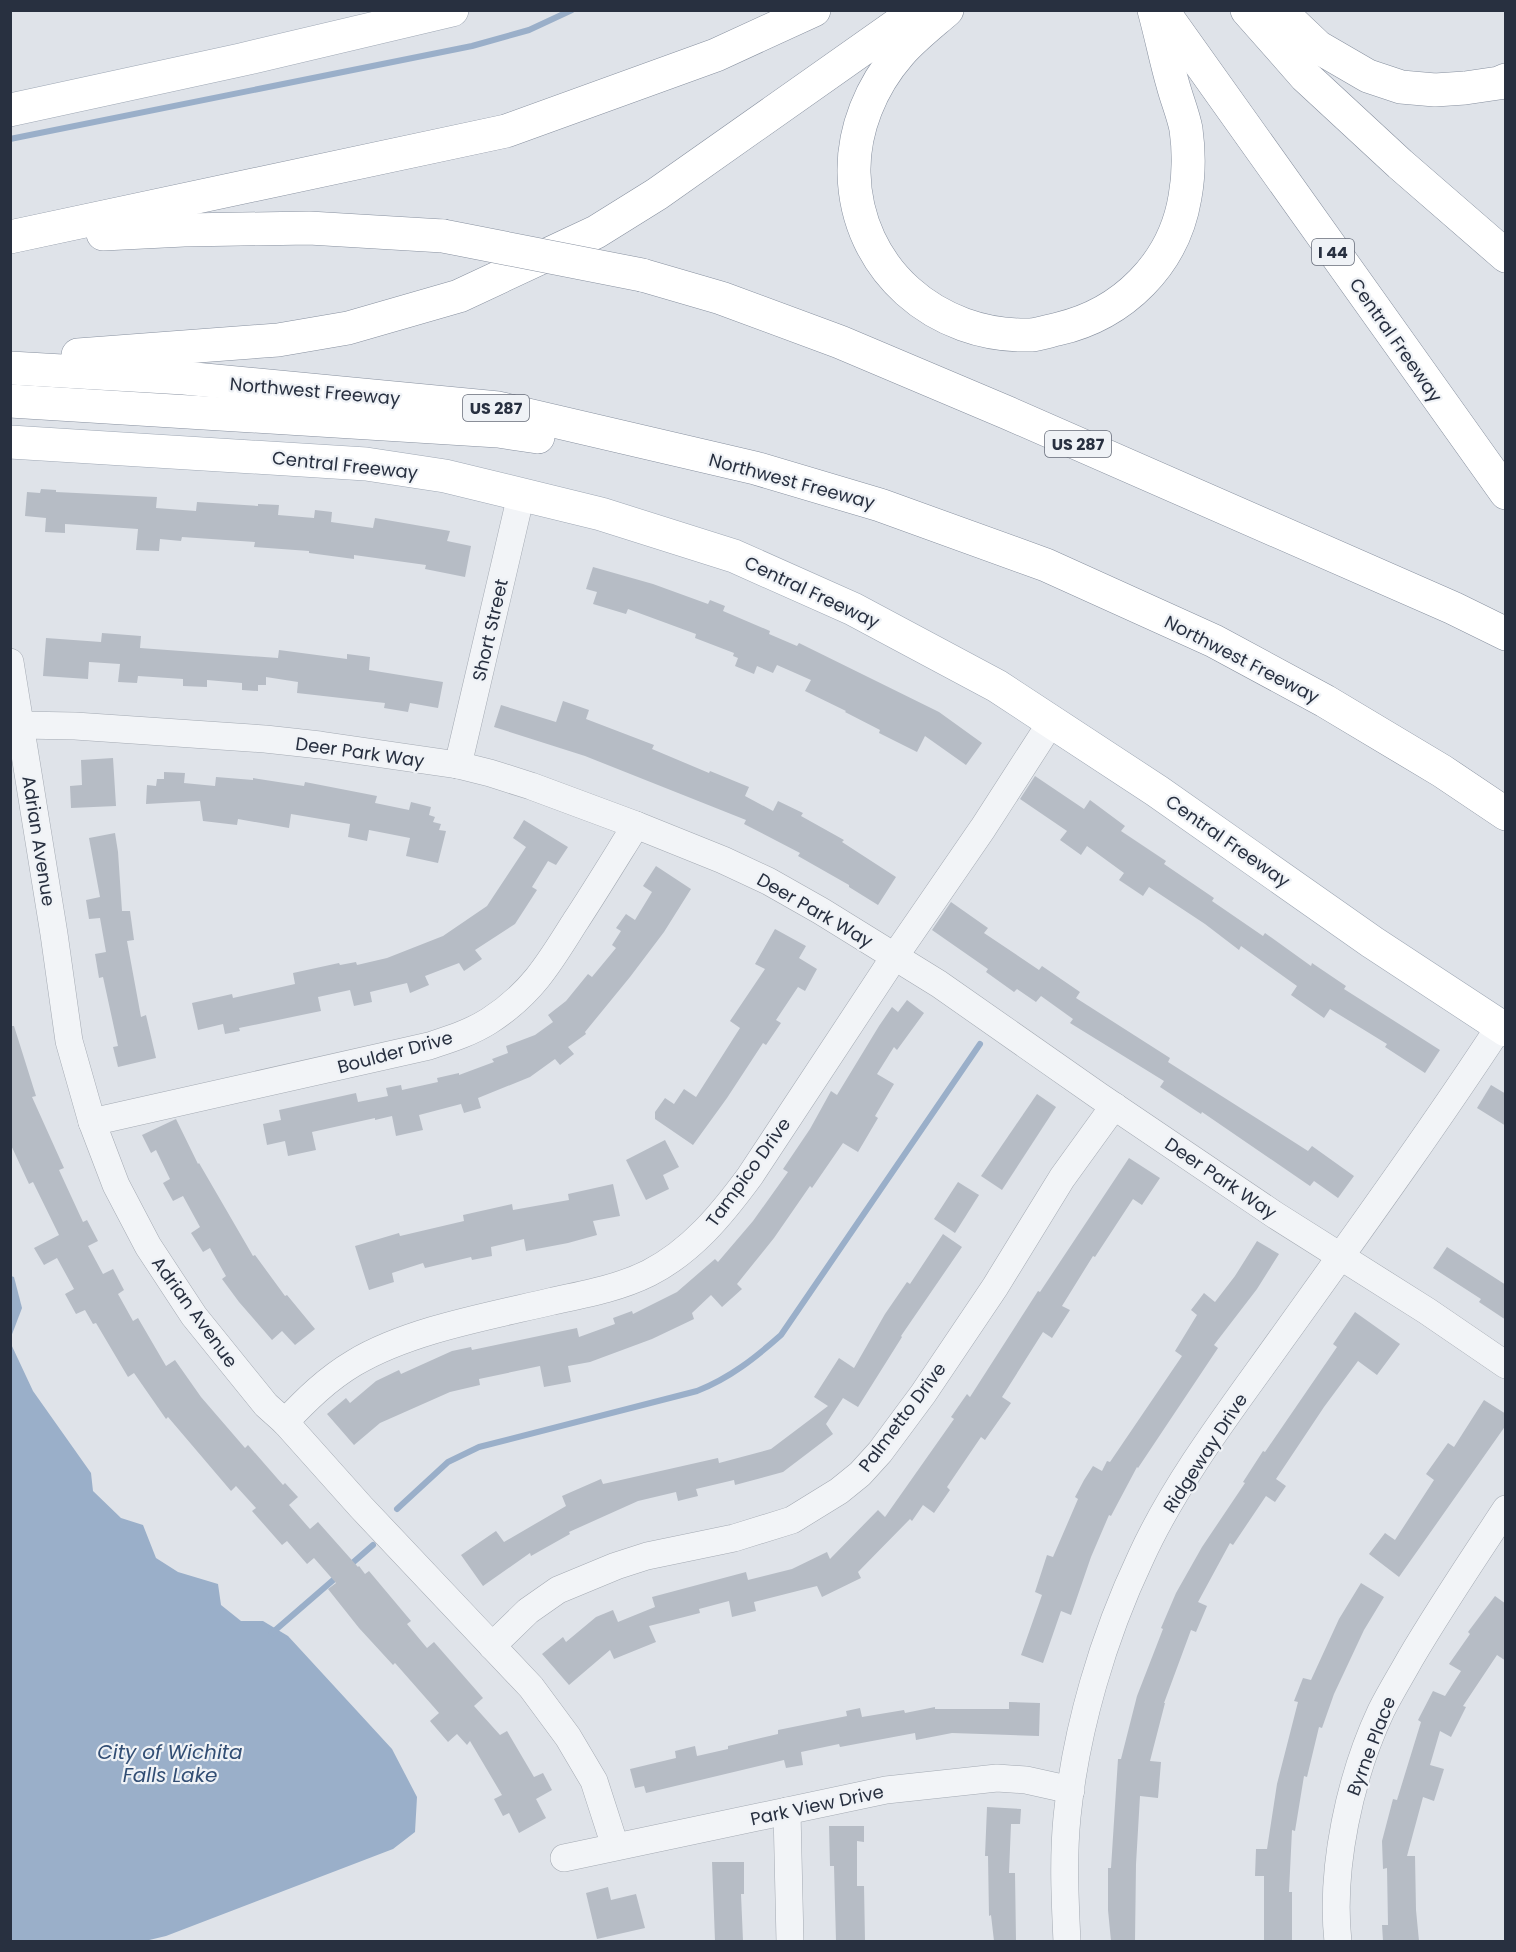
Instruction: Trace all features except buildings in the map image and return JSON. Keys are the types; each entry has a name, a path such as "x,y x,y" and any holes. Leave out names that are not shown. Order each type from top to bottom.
{"main road":[{"path":"10,110 240,60 452,10"},
{"path":"717,55 765,10"},
{"path":"10,237 506,131 717,55 814,10"},
{"path":"10,360 278,340 348,328 459,296 606,225 657,194 918,10"},
{"path":"947,10 899,53 872,93 859,128 854,154 854,190 862,225 878,257 899,285 934,312 967,326 997,332 1032,335 1104,313 1128,296 1148,278 1165,253 1178,225 1185,197 1187,176 1186,128 1173,87 1154,10"},
{"name":"Central Freeway","path":"1162,10 1506,493"},
{"path":"1247,10 1322,92 1408,172 1506,256"},
{"path":"1279,10 1318,47 1368,76 1401,87 1435,90 1465,88 1506,80"},
{"name":"US 287","path":"10,237 309,228 443,236 642,275 721,298 840,342 1453,608 1506,634"},
{"name":"Northwest Freeway","path":"10,368 183,378 498,408 755,468 880,505 1046,565 1214,640 1325,701 1442,771 1506,814"},
{"path":"10,401 498,431 755,468"},
{"name":"Central Freeway","path":"10,442 366,464 445,476 601,514 734,556 853,609 998,686 1167,798 1372,942 1503,1028"}],"street":[{"name":"Short Street","path":"458,765 522,495"},
{"name":"Adrian Avenue","path":"10,662 69,1041 92,1122 116,1185 148,1246 194,1316 266,1405 285,1422 531,1687 568,1737 594,1781 615,1846"},
{"name":"Tampico Drive","path":"285,1422 328,1381 355,1363 392,1345 470,1322 618,1286 650,1273 681,1253 726,1209 750,1176 1052,721"},
{"name":"Deer Park Way","path":"20,725 75,726 265,739 458,765 531,786 723,860 768,881 895,956 983,1014 1114,1106 1506,1365"},
{"name":"Boulder Drive","path":"92,1122 400,1054 463,1034 487,1022 534,985 559,950 636,825"},
{"name":"Ridgeway Drive","path":"1066,1941 1065,1852 1071,1790 1091,1691 1111,1629 1141,1555 1167,1508 1213,1437 1503,1028"},
{"name":"Palmetto Drive","path":"492,1646 528,1611 558,1590 647,1556 734,1538 792,1520 839,1491 860,1474 880,1452 923,1394 995,1287 1062,1178 1114,1106"},
{"name":"Byrne Place","path":"1338,1941 1336,1913 1340,1848 1347,1812 1367,1745 1392,1689 1437,1613 1506,1509"},
{"name":"Park View Drive","path":"564,1858 886,1790 997,1778 1026,1780 1071,1790"},
{"path":"787,1811 790,1941"}],"water":[{"path":"11,1276 14,1277 22,1308 11,1337"},
{"name":"City of Wichita Falls Lake","path":"11,1344 33,1391 91,1473 93,1491 121,1518 143,1525 156,1558 178,1572 218,1584 221,1605 241,1621 263,1621 288,1636 392,1749 417,1797 415,1832 393,1849 166,1936 145,1941 11,1941"}],"waterway":[{"path":"10,139 472,46 529,30 572,10"},
{"path":"397,1509 448,1462 479,1447 697,1391 731,1374 762,1352 781,1335 980,1044"},
{"path":"349,1566 373,1545"},
{"path":"272,1633 339,1575"}]}
